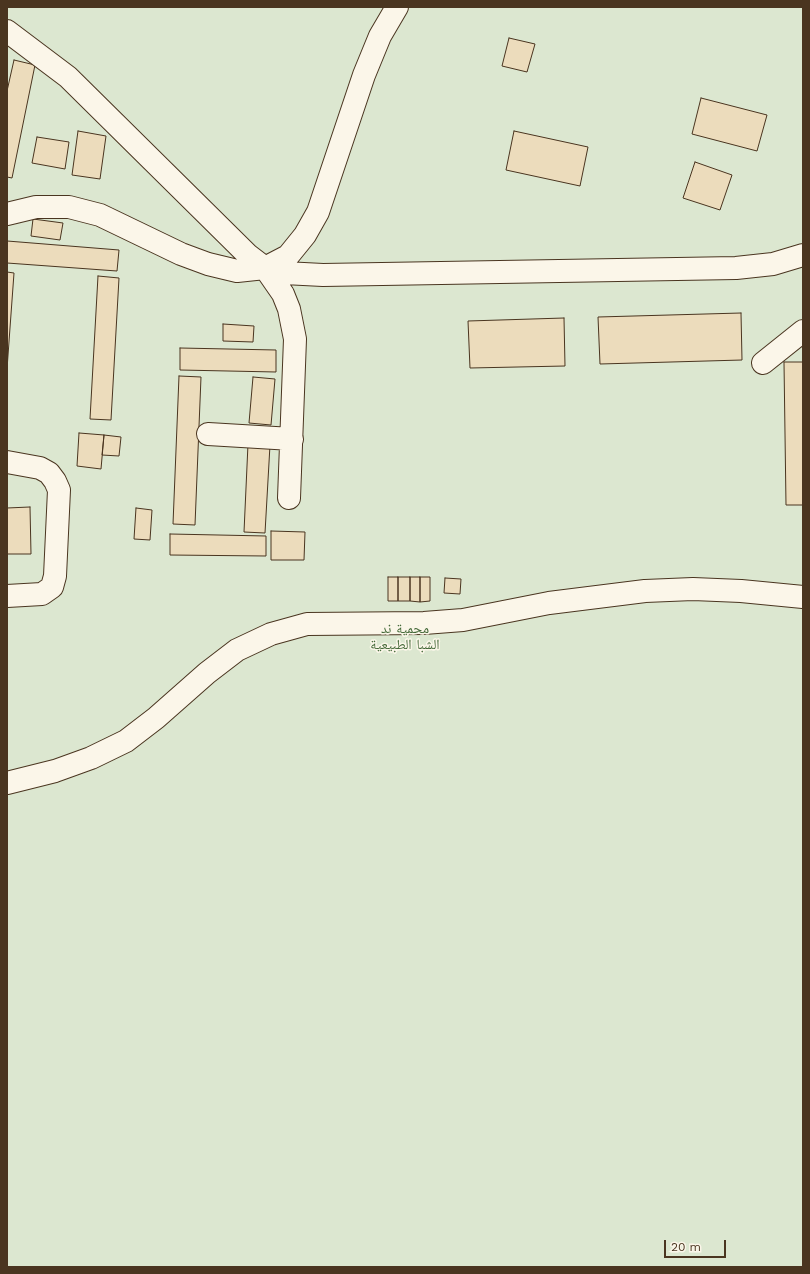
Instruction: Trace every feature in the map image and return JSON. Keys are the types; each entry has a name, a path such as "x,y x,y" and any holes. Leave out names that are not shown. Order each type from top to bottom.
{"lane":[{"path":"265,268 288,256 305,235 318,212 364,75 380,36 397,7"},
{"path":"7,31 68,78 248,255 265,268 283,294 293,324 295,340 290,498"},
{"path":"7,214 36,207 69,207 100,215 181,254 208,264 237,271 265,268 284,273 317,275 728,268 773,264 803,255"},
{"path":"763,363 803,331"},
{"path":"208,434 292,439"},
{"path":"7,462 40,468 52,477 59,490 55,576 52,587 42,594 7,596"},
{"path":"7,783 55,771 91,758 126,741 156,718 207,673 237,650 271,634 307,624 424,623 463,620 549,603 645,591 727,590 803,597"}],"green space":[{"name":"محمية ند الشبا الطبيعية","path":"7,7 803,7 803,1267 7,1267"}],"building":[{"path":"509,38 535,44 527,72 502,66"},
{"path":"14,60 35,65 12,178 7,177 7,91"},
{"path":"701,98 767,115 757,151 692,134"},
{"path":"78,131 106,136 100,179 72,175"},
{"path":"514,131 588,147 580,186 506,170"},
{"path":"37,137 69,142 65,169 32,163"},
{"path":"695,162 732,175 720,210 683,198"},
{"path":"33,219 63,223 60,240 31,236"},
{"path":"7,241 119,250 117,271 7,263"},
{"path":"7,272 14,273 7,369"},
{"path":"98,276 119,278 111,420 90,419"},
{"path":"741,313 742,360 600,364 598,317"},
{"path":"564,318 565,366 470,368 468,321"},
{"path":"223,324 254,326 253,342 223,341"},
{"path":"180,348 276,350 276,372 180,370"},
{"path":"784,362 803,362 803,505 786,505"},
{"path":"179,376 201,377 195,525 173,524"},
{"path":"253,377 275,379 271,425 249,423"},
{"path":"79,433 104,435 101,469 77,466"},
{"path":"104,435 121,437 119,456 102,455"},
{"path":"248,444 270,445 265,533 244,532"},
{"path":"30,507 31,554 7,554 7,508"},
{"path":"136,508 152,510 150,540 134,539"},
{"path":"271,531 305,532 304,560 271,560"},
{"path":"170,534 266,536 266,556 170,555"},
{"path":"388,577 398,577 398,601 388,601"},
{"path":"398,577 410,577 410,601 398,601"},
{"path":"410,577 420,577 420,602 410,601"},
{"path":"420,577 430,577 430,601 420,602"},
{"path":"445,578 461,579 460,594 444,593"}]}
